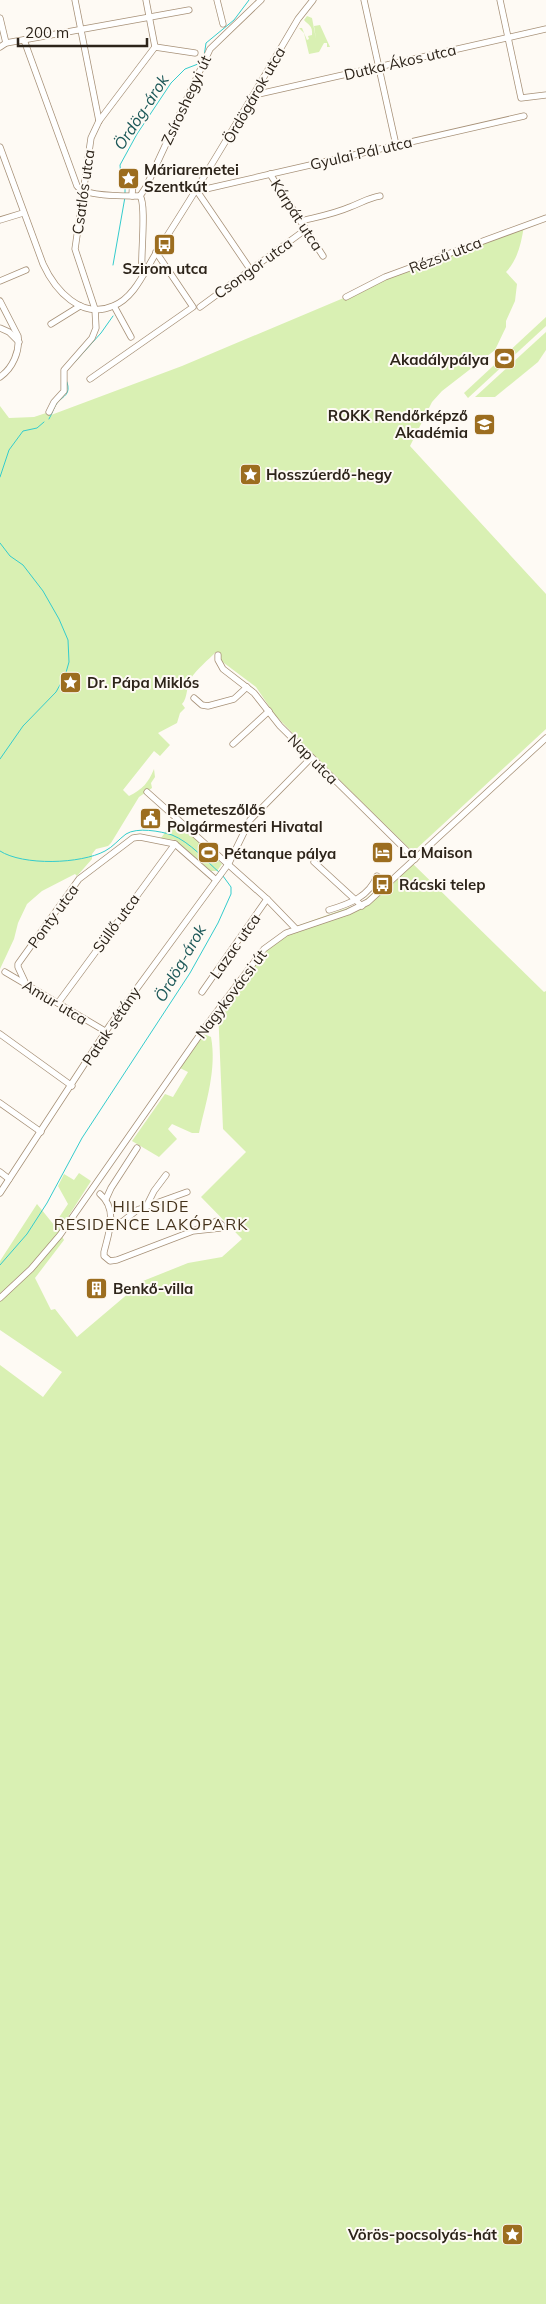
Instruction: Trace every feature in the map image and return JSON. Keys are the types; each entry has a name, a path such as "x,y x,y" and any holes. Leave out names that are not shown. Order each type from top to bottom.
{"street":[{"path":"75,0 99,121"},
{"path":"146,0 155,47 195,53"},
{"path":"217,0 222,24"},
{"name":"Zsíroshegyi út","path":"140,196 146,187 210,49 261,0"},
{"name":"Ördögárok utca","path":"114,306 129,294 198,191 298,19 313,0"},
{"path":"364,0 396,145"},
{"path":"500,0 521,98 546,95"},
{"path":"0,18 3,45 81,28 189,10"},
{"name":"Dutka Ákos utca","path":"254,95 546,29"},
{"path":"24,40 76,186 83,191 130,197 140,196 144,206 142,275"},
{"name":"Csatlós utca","path":"49,412 54,402 63,393 64,370 95,332 95,309 75,249 91,138 99,121 155,47"},
{"name":"Gyulai Pál utca","path":"198,191 524,116"},
{"path":"0,147 2,160 49,277 68,298 80,306 95,309 114,306 131,337"},
{"name":"Kárpát utca","path":"270,174 323,256"},
{"path":"130,197 132,176"},
{"path":"198,191 250,269"},
{"path":"301,221 331,214 353,206 360,201 380,196"},
{"path":"0,220 23,213"},
{"name":"Rézsű utca","path":"346,298 386,277 546,218"},
{"name":"Csongor utca","path":"200,307 305,230"},
{"path":"90,378 193,307 156,252"},
{"path":"0,281 26,270"},
{"path":"0,301 18,336 19,342 14,361 0,377"},
{"path":"51,324 80,306"},
{"path":"0,328 9,332 19,342"},
{"name":"Nap utca","path":"218,655 221,667 247,687 311,758 415,859"},
{"path":"194,698 202,705 208,706 234,699 247,687"},
{"path":"233,744 269,711"},
{"name":"Nagykovácsi út","path":"0,1298 31,1268 60,1235 206,1026 264,949 278,937 362,906 546,738"},
{"name":"Patak sétány","path":"0,1193 72,1086 105,1031 227,866 250,820 311,758"},
{"path":"147,792 227,866 267,899 296,930"},
{"name":"Ponty utca","path":"25,982 18,964 78,881 130,840 140,837 175,844"},
{"path":"175,844 216,880"},
{"name":"Süllő utca","path":"58,1003 175,844"},
{"path":"314,862 362,906"},
{"path":"329,910 356,901 373,886 377,876"},
{"name":"Lazac utca","path":"202,992 267,899"},
{"name":"Amur utca","path":"5,972 25,982 105,1031"},
{"path":"0,1034 72,1086"},
{"path":"0,1103 41,1132"},
{"path":"106,1199 111,1188 138,1148"},
{"path":"0,1172 10,1179"},
{"path":"146,1207 154,1191 166,1175"},
{"path":"111,1222 122,1222 137,1210 187,1192"},
{"path":"100,1194 106,1199 110,1207 111,1222 104,1252 104,1256 110,1261 193,1231"}],"green space":[{"path":"307,16 312,18 316,39 314,26 320,25 330,47 327,47 327,43 324,43 319,52 309,54 304,33 299,28 302,28 307,40 309,39 308,36 312,35 312,32 311,27 304,20"},
{"path":"524,226 518,251 506,272 517,284 515,301 495,350 442,391 432,402 410,446 546,594 546,729 413,852 275,715 256,687 220,660 216,652 191,678 182,704 185,708 180,713 177,723 158,733 170,745 160,756 154,751 123,790 129,796 138,791 147,782 154,769 155,777 151,783 152,788 139,797 111,843 108,846 96,849 92,854 92,859 77,876 75,874 42,891 27,904 0,969 0,406 9,418 34,417 49,412 51,415 182,366 346,297 368,285"},
{"name":"Akadálypálya","path":"546,317 546,326 468,398 464,393"},
{"path":"546,332 546,350 538,362 495,397 475,397"},
{"path":"175,819 222,864 217,871 211,871 175,840 161,838"},
{"path":"410,861 544,992 546,991 546,2304 0,2304 0,1365 43,1397 62,1372 0,1330 0,1261 37,1204 54,1225 68,1204 58,1186 64,1174 74,1180 79,1173 91,1181 59,1231 64,1240 35,1278 51,1310 55,1309 77,1337 143,1281 188,1263 222,1257 242,1239 201,1197 246,1152 223,1129 218,1008 265,947 277,936 294,927 361,903"},
{"path":"202,1033 211,1037 213,1061 210,1085 199,1133 192,1133 172,1124 168,1129 177,1139 159,1157 132,1141 165,1094 173,1097 188,1072 180,1068"}],"waterway":[{"name":"Ördög-árok","path":"204,57 206,43 234,20 249,0"},
{"name":"Ördög-árok","path":"125,193 125,184 120,165 137,134 171,83 185,69 198,64 202,60"},
{"name":"Ördög-árok","path":"113,265 125,197"},
{"name":"Ördög-árok","path":"73,364 101,333 113,316"},
{"name":"Ördög-árok","path":"49,419 57,403 68,390 67,382"},
{"name":"Ördög-árok","path":"0,477 9,450 23,431 37,428 44,422"},
{"name":"Ördög-árok","path":"0,543 10,556 23,565 43,591 59,619 68,640 69,662 65,676 56,692 23,726 0,759"},
{"name":"Ördög-árok","path":"0,851 10,856 37,861 52,862 82,859 105,851 126,834 149,830 179,838 220,873"},
{"name":"Ördög-árok","path":"0,1265 27,1234 47,1203 82,1138 190,973 218,923 231,894 231,887 223,876"}],"place":[{"name":"Máriaremetei Szentkút","path":"128,178"},
{"name":"Szirom utca","path":"165,245"},
{"name":"Akadálypálya","path":"505,359"},
{"name":"ROKK Rendőrképző Akadémia","path":"484,424"},
{"name":"Hosszúerdő-hegy","path":"250,474"},
{"name":"Dr. Pápa Miklós","path":"71,682"},
{"name":"Remeteszőlős Polgármesteri Hivatal","path":"151,818"},
{"name":"La Maison","path":"383,852"},
{"name":"Pétanque pálya","path":"208,853"},
{"name":"Rácski telep","path":"383,884"},
{"name":"Benkő-villa","path":"97,1288"},
{"name":"Vörös-pocsolyás-hát","path":"513,2234"}],"district":[{"name":"HILLSIDE RESIDENCE LAKÓPARK","path":"151,1215"}]}
